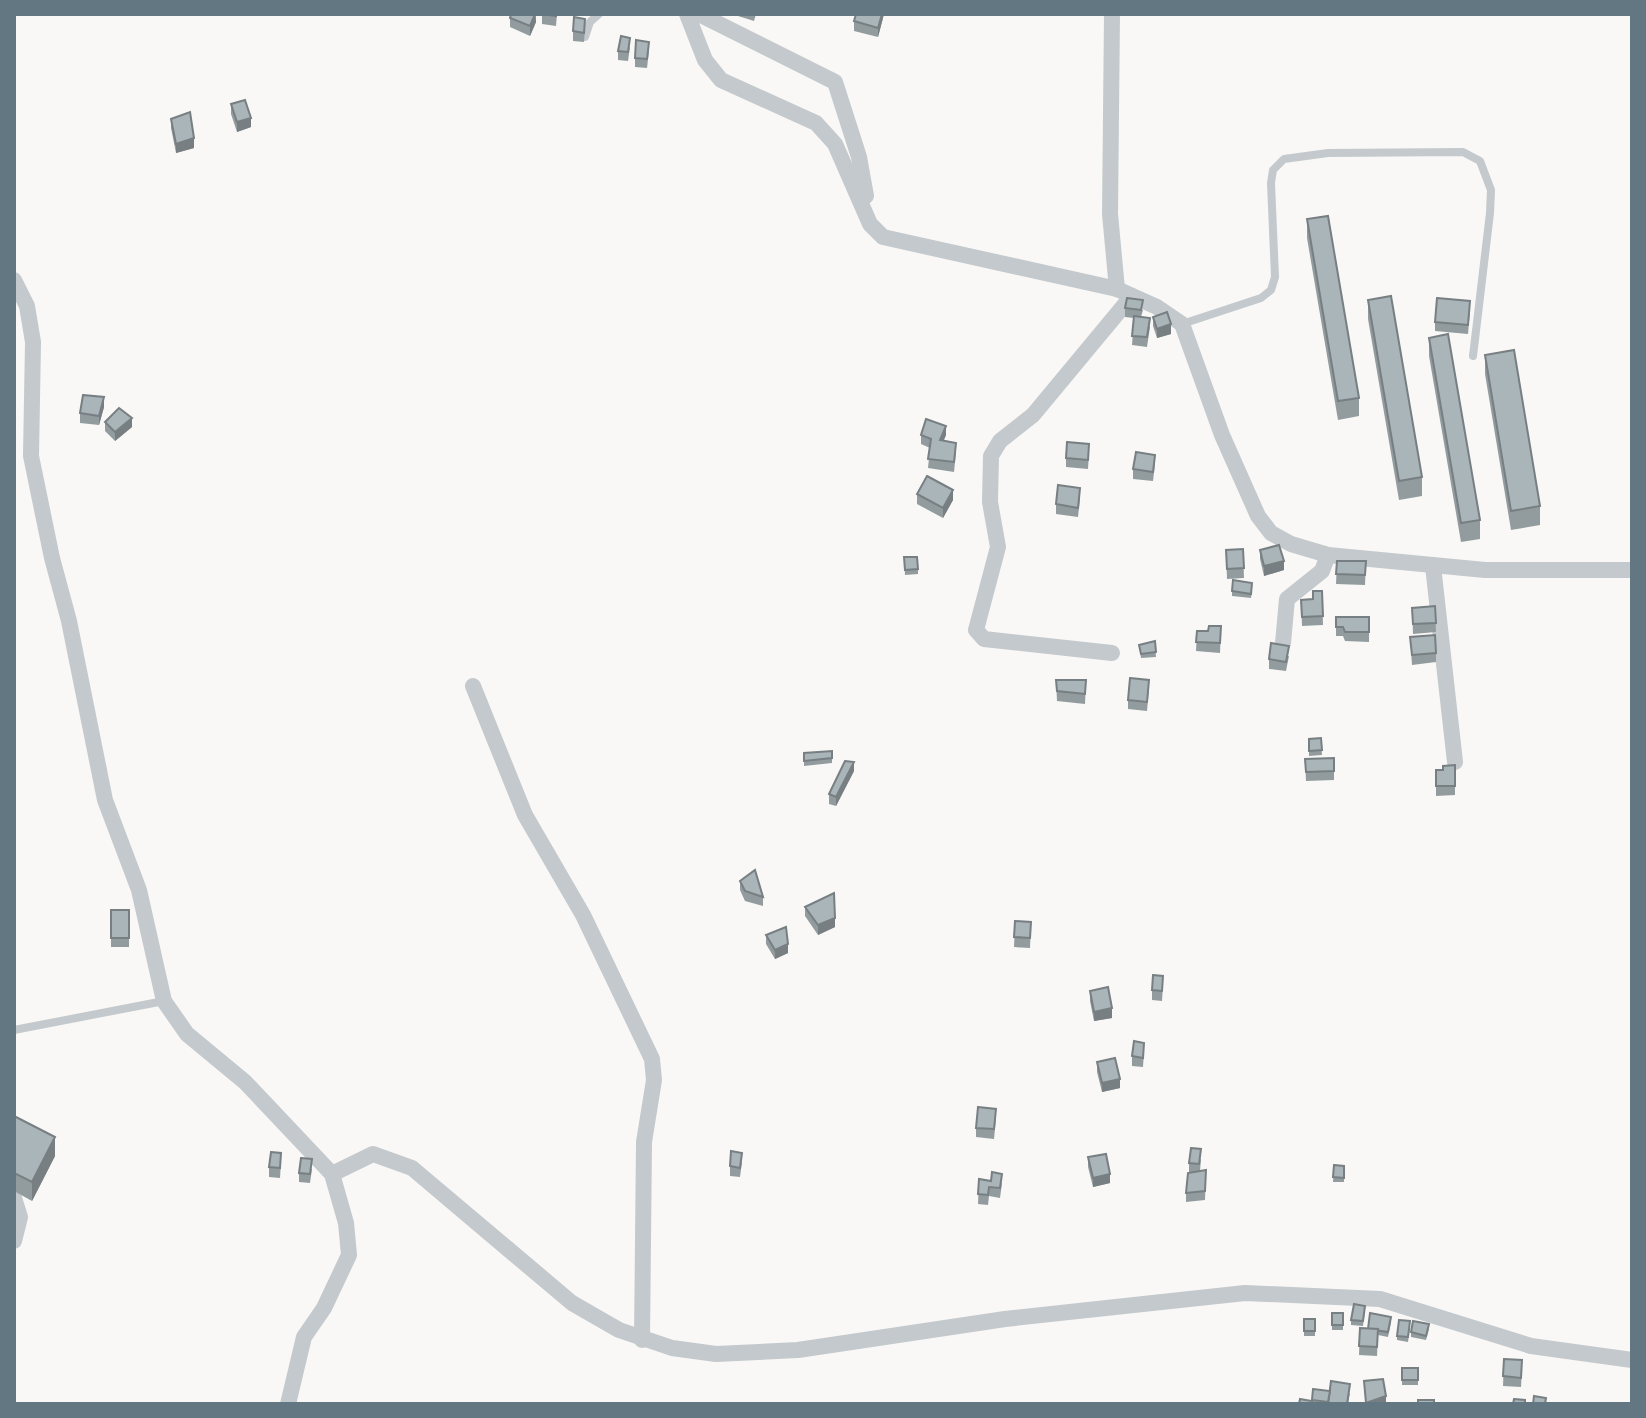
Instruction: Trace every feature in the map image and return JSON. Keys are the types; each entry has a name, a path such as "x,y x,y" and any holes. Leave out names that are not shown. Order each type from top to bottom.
{"street":[{"path":"687,14 705,60 721,80 816,123 835,144 870,224 877,233 891,241 1124,293 1157,307 1182,324 1222,435 1258,516 1271,533 1291,544 1328,555 1433,566 1500,570 1632,570"},
{"path":"699,14 826,74 835,82 859,157 870,224"},
{"path":"1112,14 1110,214 1124,293 1033,415 1000,441 991,456 990,502 998,547 976,630 984,639 1112,653"},
{"path":"14,280 27,306 33,342 31,456 52,558 69,621 105,800 139,890 164,1001 187,1034 245,1082 332,1174 346,1223 349,1255 324,1308 304,1337 288,1404"},
{"path":"1283,643 1287,599 1322,571 1328,555"},
{"path":"1433,566 1455,762"},
{"path":"473,686 525,815 583,915 652,1059 654,1080 644,1142 642,1340"},
{"path":"332,1174 373,1154 412,1168 514,1258 572,1303 642,1340 716,1354 798,1350 1005,1319 1245,1293 1380,1299 1531,1346 1632,1360"},
{"path":"14,1198 20,1217 14,1241"}],"lane":[{"path":"585,37 590,22 599,14"},
{"path":"1182,324 1261,298 1271,290 1275,277 1271,183 1273,170 1284,159 1328,153 1463,152 1480,161 1491,190 1473,356"},
{"path":"14,1030 164,1001"}],"building":[{"path":"511,14 535,14 530,26 510,18"},
{"path":"856,14 882,14 878,28 854,21"},
{"path":"574,17 585,19 584,33 573,31"},
{"path":"621,36 630,38 628,52 618,51"},
{"path":"636,40 649,42 647,59 635,58"},
{"path":"245,100 251,118 237,122 231,104"},
{"path":"190,112 194,138 176,144 171,119"},
{"path":"1328,216 1359,398 1338,401 1307,219"},
{"path":"1391,296 1422,477 1399,481 1368,300"},
{"path":"1127,298 1143,300 1141,310 1125,308"},
{"path":"1437,298 1470,301 1468,325 1435,322"},
{"path":"1167,312 1171,324 1157,329 1153,317"},
{"path":"1134,316 1150,318 1147,337 1132,336"},
{"path":"1448,334 1480,520 1461,523 1429,338"},
{"path":"1514,350 1540,506 1511,511 1485,355"},
{"path":"83,395 104,397 99,416 80,413"},
{"path":"119,408 132,418 115,432 105,422"},
{"path":"926,419 946,426 940,440 956,443 954,462 928,459 931,439 921,435"},
{"path":"1067,442 1089,444 1088,460 1066,458"},
{"path":"1136,452 1155,455 1153,472 1133,469"},
{"path":"927,476 953,490 943,508 917,494"},
{"path":"1058,485 1080,488 1078,508 1056,504"},
{"path":"1279,545 1284,561 1264,566 1260,550"},
{"path":"1243,549 1244,568 1227,569 1226,550"},
{"path":"904,557 917,557 918,569 905,570"},
{"path":"1337,561 1366,561 1365,575 1336,574"},
{"path":"1233,580 1252,583 1251,594 1232,591"},
{"path":"1313,591 1322,591 1323,616 1302,617 1301,600 1313,599"},
{"path":"1435,606 1436,623 1413,624 1412,608"},
{"path":"1336,617 1369,617 1369,632 1345,632 1343,627 1336,627"},
{"path":"1209,626 1221,626 1220,643 1196,642 1197,631 1208,631"},
{"path":"1435,635 1436,653 1412,655 1410,637"},
{"path":"1155,641 1156,652 1141,654 1139,645"},
{"path":"1271,643 1289,646 1286,662 1269,659"},
{"path":"1130,678 1149,680 1147,702 1128,700"},
{"path":"1056,680 1086,680 1085,694 1057,691"},
{"path":"1321,738 1322,750 1309,751 1309,739"},
{"path":"832,751 832,758 804,761 804,753"},
{"path":"1334,758 1334,771 1306,772 1305,759"},
{"path":"845,761 854,762 836,797 829,794"},
{"path":"1455,765 1455,786 1436,786 1436,770"},
{"path":"755,870 763,897 745,891 740,881"},
{"path":"834,893 835,918 818,925 805,907"},
{"path":"111,910 129,910 129,938 111,938"},
{"path":"1015,921 1031,922 1030,938 1014,937"},
{"path":"786,927 788,944 775,950 766,935"},
{"path":"1153,975 1163,976 1162,991 1152,990"},
{"path":"1108,987 1112,1008 1094,1012 1090,991"},
{"path":"1134,1041 1144,1043 1143,1058 1132,1056"},
{"path":"1115,1058 1120,1079 1102,1083 1097,1062"},
{"path":"978,1107 996,1109 994,1129 976,1128"},
{"path":"14,1116 55,1137 32,1182 14,1173"},
{"path":"1191,1148 1201,1149 1199,1164 1189,1163"},
{"path":"731,1151 742,1153 740,1168 730,1166"},
{"path":"271,1152 281,1153 280,1168 269,1167"},
{"path":"1106,1154 1110,1174 1093,1178 1088,1157"},
{"path":"301,1158 312,1159 310,1174 299,1173"},
{"path":"1334,1165 1344,1166 1344,1178 1333,1177"},
{"path":"1206,1170 1205,1191 1186,1193 1188,1173"},
{"path":"992,1172 1002,1174 1000,1188 989,1187 988,1195 978,1194 979,1179 991,1181"},
{"path":"1354,1304 1365,1306 1363,1321 1351,1320"},
{"path":"1332,1313 1343,1313 1343,1325 1332,1325"},
{"path":"1370,1313 1391,1317 1388,1332 1368,1329"},
{"path":"1304,1319 1315,1319 1315,1331 1304,1331"},
{"path":"1399,1320 1410,1321 1408,1337 1397,1336"},
{"path":"1413,1321 1429,1324 1426,1336 1411,1332"},
{"path":"1360,1328 1378,1329 1377,1347 1359,1346"},
{"path":"1504,1359 1522,1360 1521,1378 1503,1376"},
{"path":"1402,1368 1418,1368 1418,1380 1402,1380"},
{"path":"1383,1379 1386,1396 1366,1403 1364,1381"},
{"path":"1331,1381 1350,1384 1347,1404 1328,1404"},
{"path":"1313,1389 1330,1391 1328,1402 1312,1400"},
{"path":"1534,1396 1546,1398 1545,1404 1533,1404"},
{"path":"1300,1399 1312,1401 1312,1404 1299,1404"},
{"path":"1514,1399 1525,1400 1525,1404 1513,1404"},
{"path":"1418,1400 1434,1400 1434,1404 1418,1404"}]}
